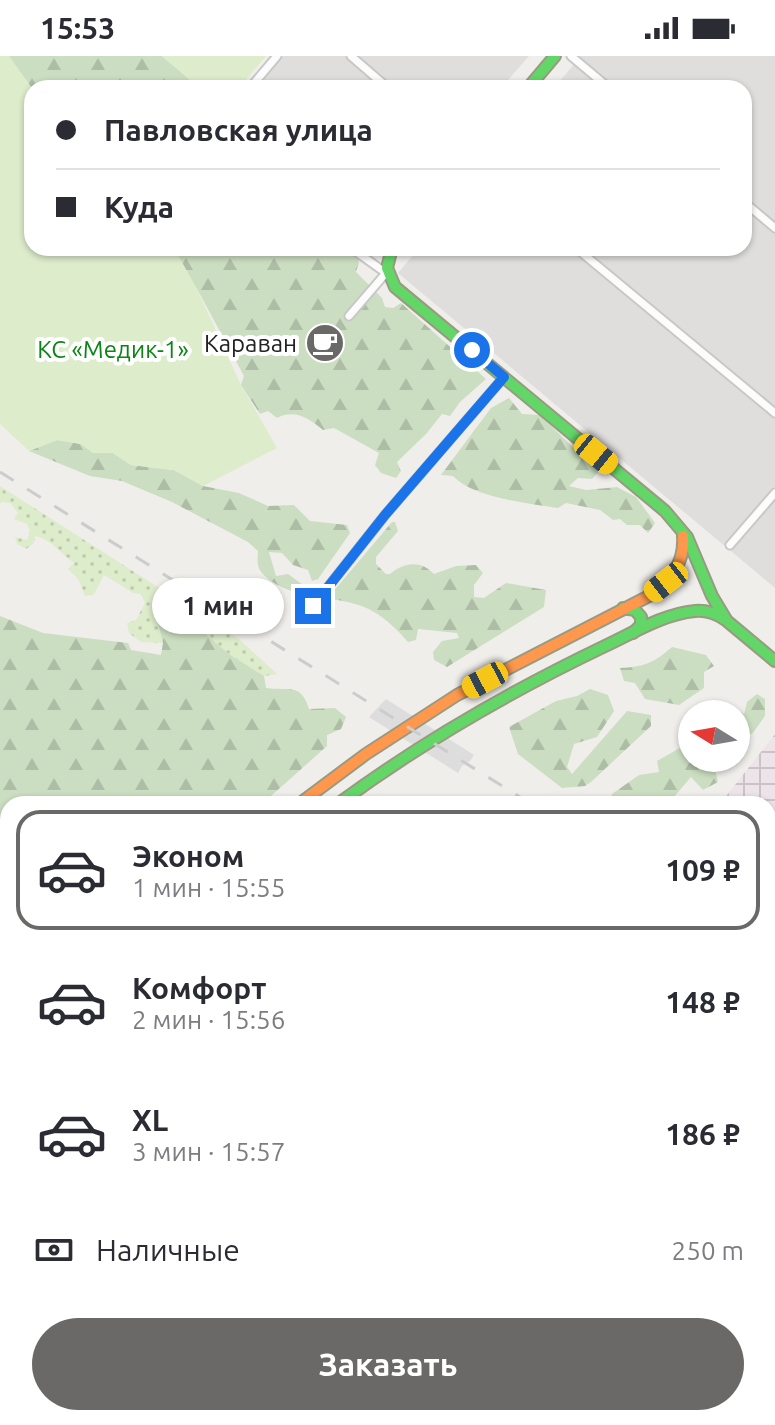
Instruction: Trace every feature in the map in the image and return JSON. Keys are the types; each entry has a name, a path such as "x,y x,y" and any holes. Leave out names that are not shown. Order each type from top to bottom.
{"main road":[{"path":"535,80 555,56"},
{"path":"387,256 386,273 395,287 665,511 682,529 727,621"},
{"path":"310,796 366,754 457,695 649,596 676,573 683,553 682,529"},
{"path":"623,608 635,610 641,617 641,625 633,633"},
{"path":"348,796 389,765 463,718 555,669 633,633 692,612 717,614 775,661"}],"street":[{"path":"257,80 277,56"},
{"path":"351,56 379,80"},
{"path":"571,56 600,80"},
{"path":"752,209 775,228"},
{"path":"349,316 386,273 362,256"},
{"path":"586,256 775,413"},
{"path":"313,606 385,515 504,377"},
{"path":"730,545 775,493"}],"shaded area":[{"path":"283,56 529,56 508,80 264,80"},
{"path":"581,56 775,56 775,588 398,273 412,256 752,256 752,80 561,80"},
{"path":"775,734 775,796 726,796 745,772 750,772 750,766"}],"green space":[{"path":"0,56 162,56 182,72 196,76 209,71 229,56 235,80 24,80 24,89"},
{"name":"КС «Медик-1»","path":"0,56 9,56 26,80 24,256 179,256 241,385 277,448 203,486 174,470 131,465 113,453 93,453 81,444 57,440 29,451 0,424"},
{"path":"162,56 266,56 246,80 190,80"},
{"path":"174,256 357,256 356,272 382,298 385,307 393,308 401,303 486,379 460,402 450,416 442,414 397,462 401,471 396,478 381,473 375,465 379,453 334,428 323,430 296,415 277,418 268,411 260,414 241,385 244,376 196,287"},
{"path":"509,398 522,414 540,415 598,472 592,479 578,478 569,486 586,490 617,487 636,497 655,523 648,533 640,525 613,520 600,510 566,503 558,508 502,498 474,490 453,476 441,475 491,408"},
{"path":"57,440 81,444 93,453 113,453 131,465 174,470 203,486 239,493 268,506 294,505 310,521 347,525 350,533 318,579 312,581 308,570 293,565 282,553 269,552 276,576 288,574 310,590 303,593 288,590 265,577 258,563 258,551 248,542 172,502 122,481 90,476 29,451"},
{"path":"0,486 239,639 277,674 264,676 229,654 187,618 158,623 163,643 141,642 129,633 127,623 136,620 145,603 141,594 133,593 104,575 94,594 85,596 78,579 68,569 74,563 51,543 35,536 34,543 26,549 17,544 15,537 27,540 30,531 27,524 14,519 18,513 10,503 1,502 0,505"},
{"path":"395,522 398,531 376,557 376,564 386,574 412,564 424,566 434,574 456,566 476,565 483,573 474,585 474,597 484,598 506,583 546,590 544,607 447,667 434,660 433,652 442,641 459,638 457,633 418,629 416,640 408,642 374,612 331,599 332,593"},
{"path":"165,612 187,618 229,654 264,676 266,688 294,690 302,695 309,709 335,708 346,717 341,729 327,735 327,746 271,796 0,796 0,616 43,633 128,643 131,650 161,655 163,643 158,623"},
{"path":"672,647 706,655 714,666 704,672 704,688 686,700 678,700 678,705 645,699 635,683 624,681 620,668 635,667 660,657"},
{"path":"590,689 608,695 614,711 597,737 574,744 567,767 572,774 627,711 651,715 651,726 591,782 585,786 562,788 518,754 509,727 556,701"},
{"path":"757,694 765,699 765,716 752,734 750,734 750,700"},
{"path":"678,749 678,772 716,772 718,782 703,790 691,777 675,796 612,796 639,775 659,772 657,761"}],"pier":[{"path":"386,699 474,755 470,761 458,773 369,717"}],"railway":[{"path":"0,472 518,796"}],"traffic: fast":[{"path":"535,80 555,56"},
{"path":"390,256 387,268 395,287 665,511 687,537 712,596 727,621 775,661"},
{"path":"623,608 635,610 641,617 641,625 633,633"},
{"path":"349,796 468,719 535,681 637,630 671,616 695,611 710,612 724,619"}],"traffic: slow":[{"path":"310,796 366,754 457,695 649,596 679,563 683,536"}],"place":[{"name":"Караван","path":"325,343"}],"route":[{"path":"313,606 385,515 504,377 472,350"}]}
